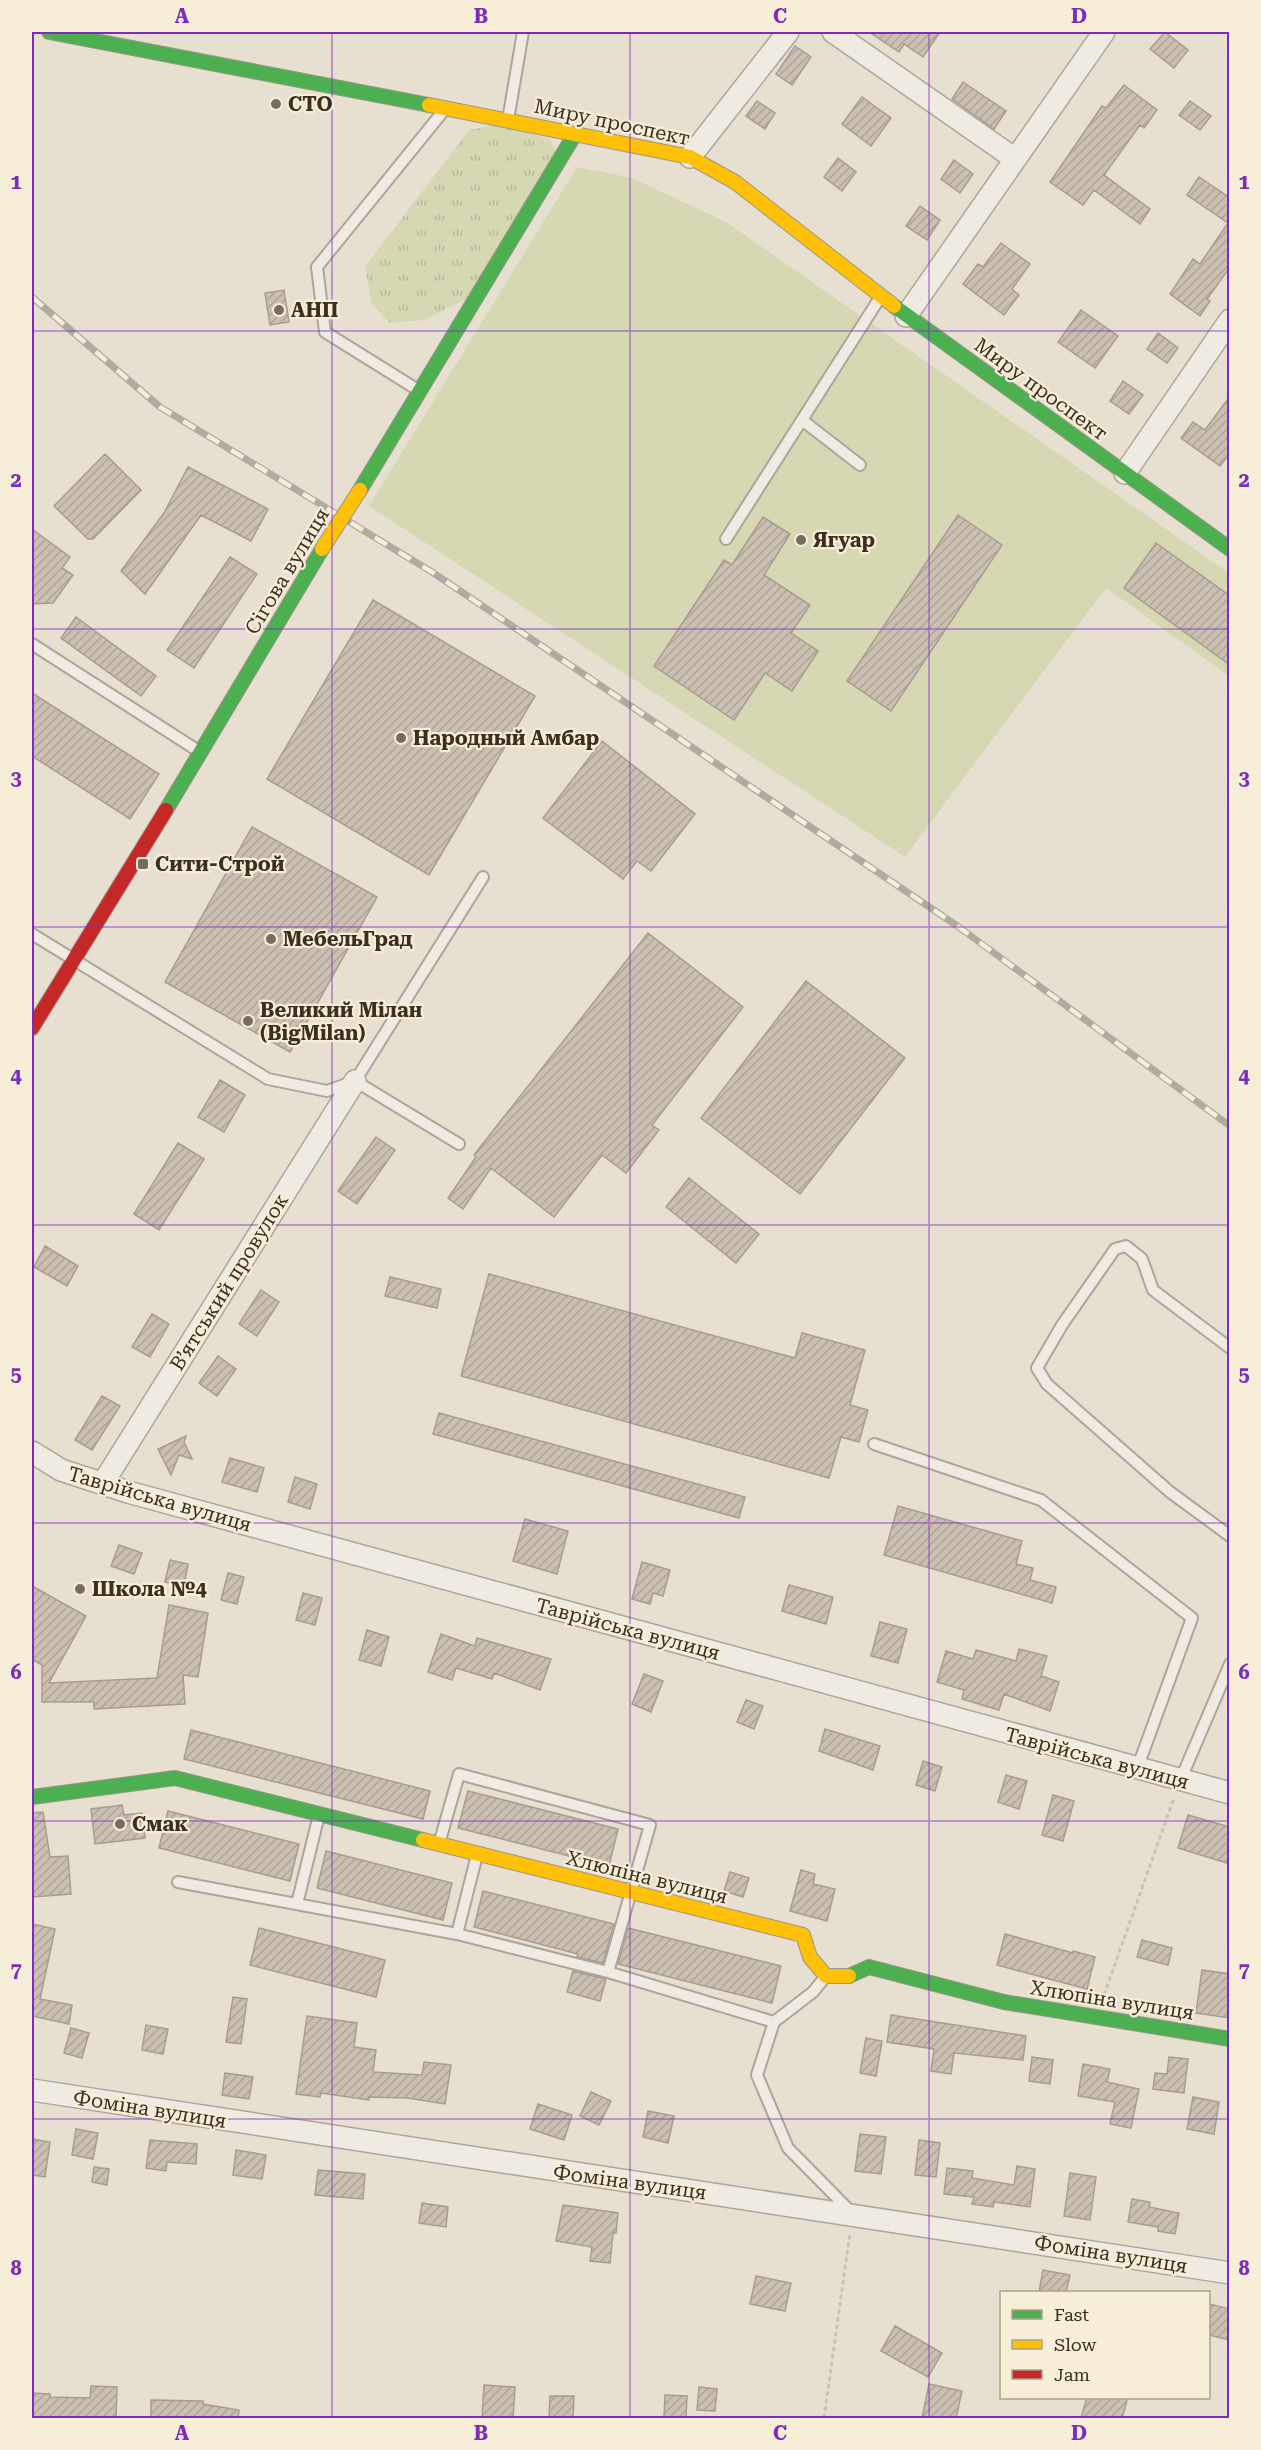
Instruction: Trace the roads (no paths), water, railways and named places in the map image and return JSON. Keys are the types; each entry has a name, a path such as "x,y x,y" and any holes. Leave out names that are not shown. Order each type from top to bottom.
{"street":[{"name":"Миру проспект","path":"49,32 144,46 690,157 735,182 906,316 1230,549"},
{"path":"690,157 788,32"},
{"path":"833,32 1015,159"},
{"path":"906,316 1104,32"},
{"name":"Сігова вулиця","path":"32,1028 75,962 322,549 575,134"},
{"path":"1125,473 1230,320"},
{"name":"В’ятський провулок","path":"103,1483 355,1081"},
{"name":"Таврійська вулиця","path":"32,1452 60,1470 103,1483 1230,1793"},
{"name":"Хлюпіна вулиця","path":"32,1797 175,1778 802,1935 810,1957 826,1976 848,1976 870,1966 1004,2002 1230,2039"},
{"name":"Фоміна вулиця","path":"32,2090 439,2155 853,2214 1230,2273"}],"lane":[{"path":"508,120 523,32"},
{"path":"420,391 325,332 317,267 445,109"},
{"path":"726,539 881,296"},
{"path":"802,420 860,465"},
{"path":"32,644 200,752"},
{"path":"32,934 268,1079 327,1091 355,1081 483,877"},
{"path":"355,1081 459,1144"},
{"path":"1230,1348 1153,1290 1142,1259 1126,1246 1115,1250 1062,1325 1037,1368 1047,1384 1170,1492 1230,1536"},
{"path":"874,1444 1041,1500 1192,1618 1136,1769"},
{"path":"1180,1781 1230,1664"},
{"path":"439,1845 459,1774 650,1826 608,1972"},
{"path":"297,1904 319,1815"},
{"path":"457,1934 477,1854"},
{"path":"178,1882 457,1934 608,1972 774,2022"},
{"path":"826,1976 813,1992 774,2022 757,2075 788,2148 853,2214"}],"railway":[{"path":"32,297 160,407 432,572 956,925 1230,1126"}],"place":[{"name":"СТО","path":"276,104"},
{"name":"АНП","path":"279,310"},
{"name":"Ягуар","path":"801,540"},
{"name":"Народный Амбар","path":"401,738"},
{"name":"Сити-Строй","path":"143,864"},
{"name":"МебельГрад","path":"271,939"},
{"name":"Великий Мілан (BigMilan)","path":"248,1021"},
{"name":"Школа №4","path":"80,1589"},
{"name":"Смак","path":"120,1824"}]}
